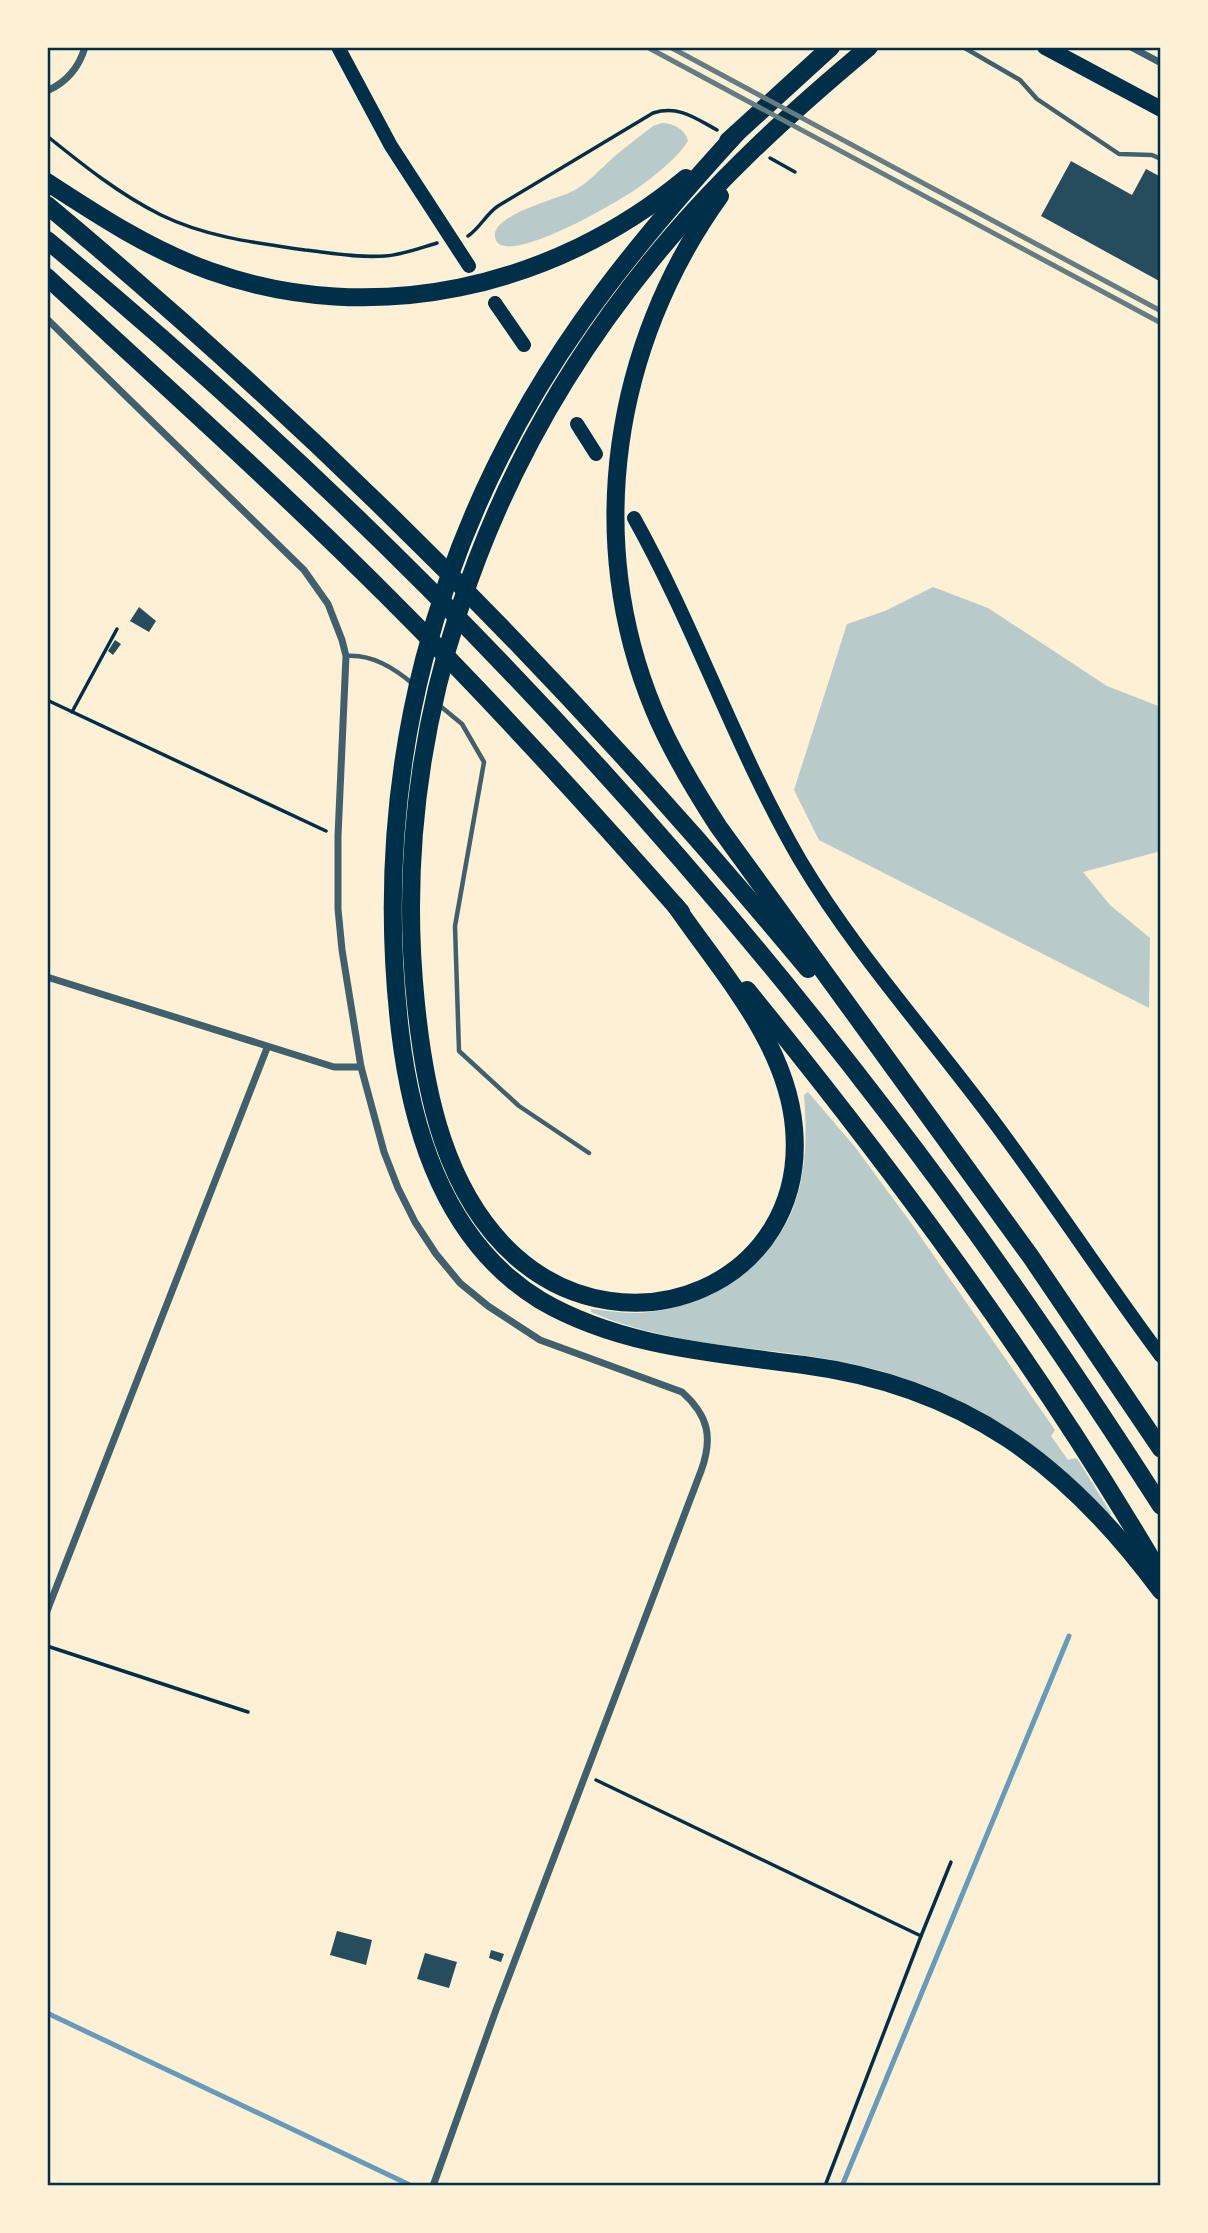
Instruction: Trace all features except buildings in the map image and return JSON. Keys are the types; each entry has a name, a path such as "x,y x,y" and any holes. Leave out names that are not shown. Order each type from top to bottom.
{"highway":[{"path":"831,47 730,133 631,254 580,323 534,394 481,496 443,594 409,721 396,814 391,883 401,1044 417,1123 432,1166 451,1205 477,1243 507,1275 543,1301 615,1332 676,1347 861,1375 920,1393 971,1415 1017,1442 1059,1476 1119,1537 1161,1591"},
{"path":"675,905 748,1010 776,1062 789,1093 793,1117 795,1142 792,1175 784,1203 769,1230 750,1255 718,1282 691,1294 654,1303 623,1304 595,1300 573,1293 547,1279 503,1244 465,1191 447,1152 432,1107 418,1030 411,915 413,837 426,738 438,677 458,608 495,511 547,409 598,330 654,256 808,100 869,47"},
{"path":"47,183 145,242 208,270 286,291 336,297 384,297 454,289 532,268 584,245 622,224 699,170"},
{"path":"724,184 660,302 643,345 626,405 614,502 625,618 637,665 673,753 700,799 740,858 1031,1257 1161,1449"},
{"path":"47,205 286,416 418,542 538,664 736,884 921,1107"},
{"path":"47,240 207,380 351,513 516,680 653,828 773,968 891,1117 1005,1273 1112,1429 1161,1506"},
{"path":"47,277 273,486 399,608 536,750 675,905 816,1076 977,1290 1094,1463 1161,1575"}],"main road":[{"path":"338,47 380,128 470,266"},
{"path":"1045,47 1161,108"},
{"path":"495,303 524,345"},
{"path":"578,424 596,454"},
{"path":"634,518 666,578 763,792 802,863 851,935 1031,1172 1161,1356"}],"street":[{"path":"47,91 62,83 73,72 82,59 85,47"},
{"path":"1131,47 1161,63"},
{"path":"47,318 304,570 328,604 339,630 345,656 338,836 338,909 342,950 360,1068 384,1152 398,1188 422,1233 460,1283 488,1306 540,1340 682,1392 698,1410 706,1427 709,1447 705,1462 496,2010 433,2186"},
{"path":"47,977 267,1048 334,1067 360,1068"},
{"path":"47,1611 267,1048"}],"lane":[{"path":"963,47 1020,80 1037,99 1119,154 1152,155 1161,159"},
{"path":"345,656 360,655 394,668 423,692"},
{"path":"433,700 462,724 484,762 455,926 459,1051 519,1106 589,1153"}],"path":[{"path":"47,136 130,197 161,215 213,234 327,252 386,256 471,234 498,205 537,185 653,113 670,109 680,111 730,133"},
{"path":"758,151 795,172"},
{"path":"72,712 117,629"},
{"path":"47,700 338,836"},
{"path":"47,1646 248,1712"},
{"path":"585,1775 921,1936"},
{"path":"825,2186 950,1862"}],"shaded area":[{"path":"662,123 678,128 688,141 669,163 635,190 593,215 541,239 502,246 495,237 496,229 503,222 524,210 576,190 653,126"},
{"path":"933,587 988,608 1107,686 1161,707 1161,851 1083,872 1110,905 1150,938 1149,1008 819,840 794,790 847,624 885,611"},
{"path":"808,1092 855,1147 911,1223 1055,1430 1051,1436 1068,1460 1078,1460 1112,1515 1043,1453 1009,1429 936,1390 896,1375 854,1364 671,1336 617,1322 591,1312 591,1309 643,1313 672,1308 715,1292 752,1266 781,1231 797,1197 805,1154 804,1095"}],"waterway":[{"path":"842,2186 1069,1636"},
{"path":"47,2013 410,2185"}],"railway":[{"path":"647,47 1161,323"},
{"path":"670,47 1161,311"}]}
